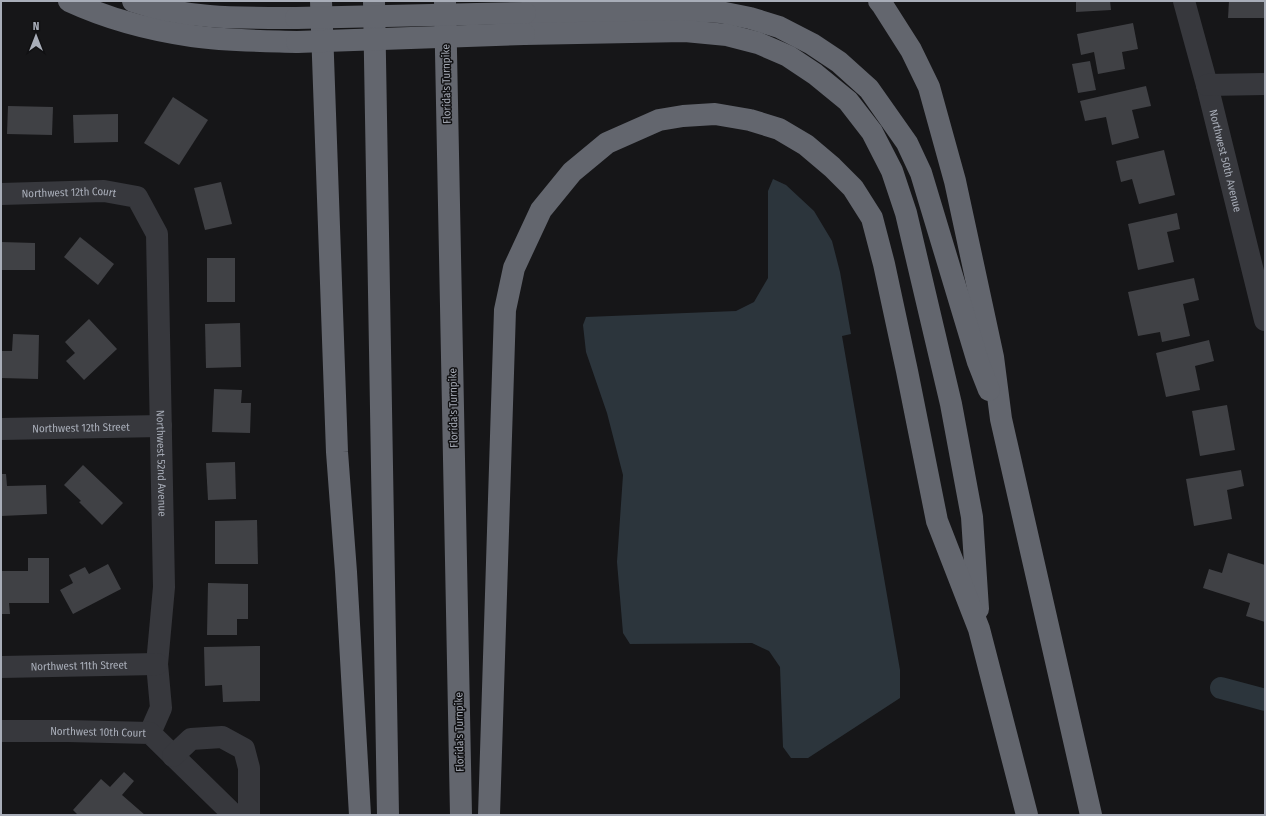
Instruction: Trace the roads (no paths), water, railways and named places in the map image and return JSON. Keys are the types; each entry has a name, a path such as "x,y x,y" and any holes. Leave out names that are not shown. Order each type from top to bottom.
{"highway":[{"path":"69,1 136,26 193,36 241,40 297,42 683,10 720,12 750,18 779,27 812,44 839,62 869,89 907,143 921,173 978,362 1001,419"},
{"path":"133,1 198,16 525,24 685,31 727,35 758,43 788,56 815,74 848,101 872,132 892,172 906,213 951,404 972,518 979,629"},
{"path":"321,1 337,452 346,572 360,815"},
{"path":"374,1 388,815"},
{"name":"Florida's Turnpike","path":"445,1 461,815"},
{"path":"879,1 911,50 929,87 957,189 993,357 1001,419 1091,815"},
{"path":"489,815 504,310 514,268 541,210 572,172 608,143 658,120 683,116 715,114 750,120 779,129 806,145 832,167 853,188 872,218 908,371 937,521 979,629 1027,815"}],"street":[{"name":"Northwest 50th Avenue","path":"1184,1 1207,85 1265,320"},
{"path":"1207,85 1265,84"},
{"name":"Northwest 12th Court","path":"1,194 104,191 137,197"},
{"name":"Northwest 52nd Avenue","path":"137,197 157,234 164,587 156,664 161,708 150,733"},
{"name":"Northwest 12th Street","path":"1,429 161,426"},
{"name":"Northwest 11th Street","path":"1,667 156,664"},
{"name":"Northwest 10th Court","path":"1,731 150,733 234,815"},
{"path":"174,756 191,740 222,738 244,749 249,768 249,815"}],"waterway":[{"path":"1221,688 1265,700"}]}
